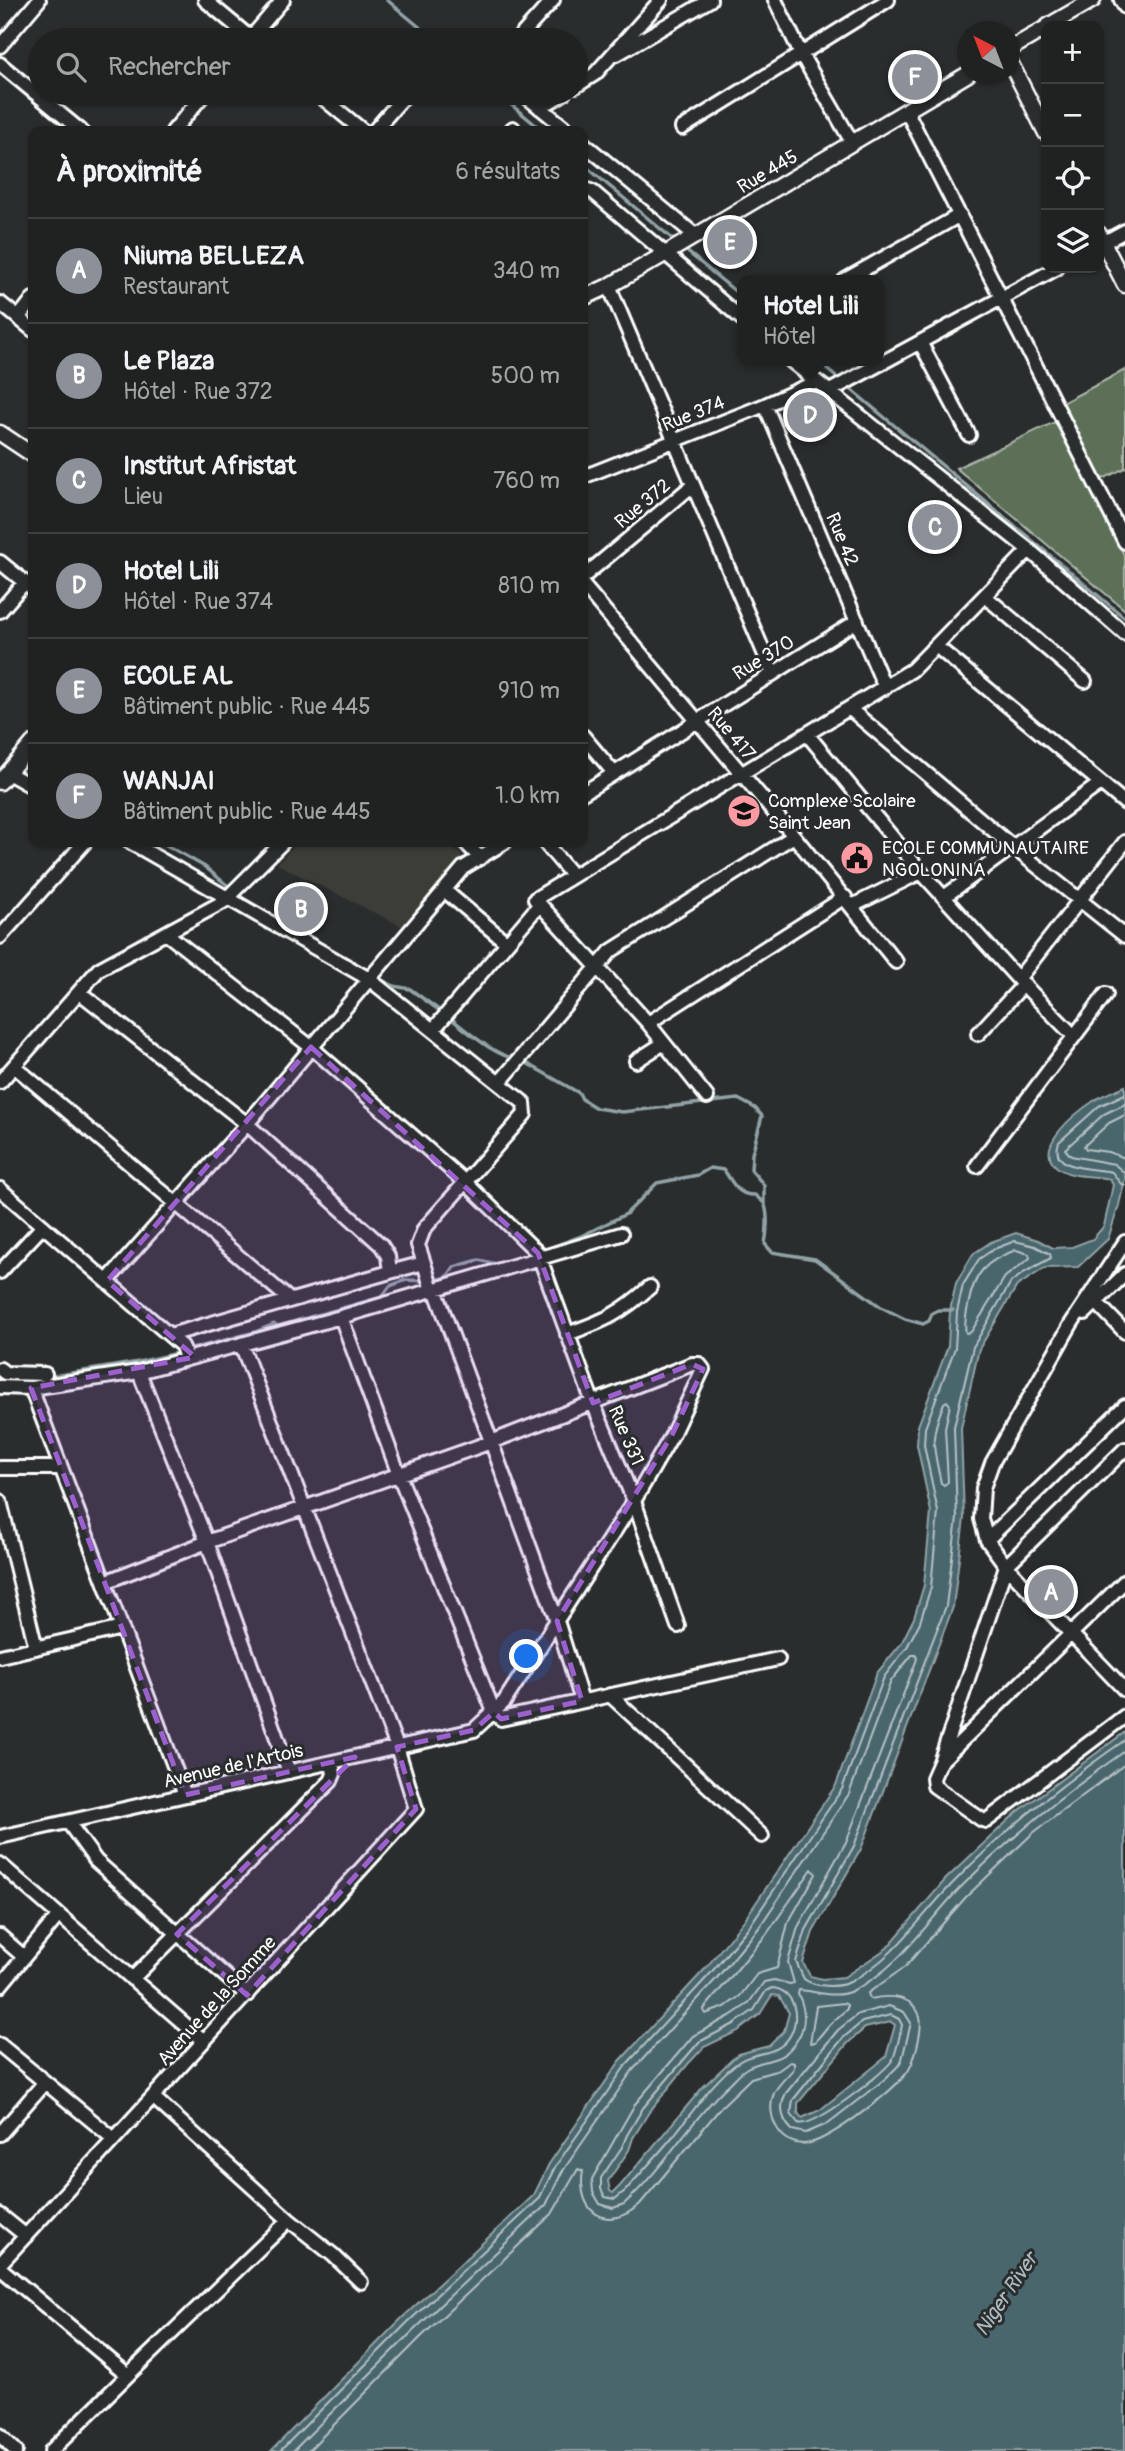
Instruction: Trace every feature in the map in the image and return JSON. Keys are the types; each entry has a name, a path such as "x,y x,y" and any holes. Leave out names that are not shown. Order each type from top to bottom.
{"street":[{"path":"0,46 40,0"},
{"path":"205,0 237,28"},
{"path":"261,28 283,0"},
{"path":"528,28 552,0"},
{"path":"588,78 595,74 661,0"},
{"path":"608,59 709,0"},
{"path":"775,0 801,54 852,142"},
{"path":"682,128 888,0"},
{"path":"1121,0 1125,7"},
{"path":"1057,21 1090,1"},
{"path":"1020,43 1041,31"},
{"path":"0,64 28,87"},
{"name":"Rue 445","path":"588,296 669,252 957,80"},
{"path":"1020,82 1041,123"},
{"path":"50,105 75,126"},
{"path":"177,126 195,105"},
{"path":"332,105 357,126"},
{"path":"378,126 397,105"},
{"path":"536,105 563,126"},
{"path":"540,108 545,105"},
{"path":"906,110 1125,542"},
{"path":"588,147 693,237"},
{"path":"588,190 669,252 737,314"},
{"path":"854,275 960,215"},
{"path":"1104,239 1125,231"},
{"path":"1104,248 1125,285"},
{"path":"884,361 1048,273"},
{"path":"609,286 773,674"},
{"path":"0,303 28,326"},
{"path":"18,318 28,305"},
{"path":"919,342 969,435"},
{"path":"797,366 1029,550 1125,634"},
{"path":"828,392 875,366"},
{"name":"Rue 374","path":"588,475 816,382"},
{"name":"Rue 42","path":"765,405 885,688"},
{"path":"0,433 28,452"},
{"name":"Rue 372","path":"588,573 693,485"},
{"path":"707,1097 648,1023 535,899 912,670 1029,550"},
{"path":"0,562 28,585"},
{"path":"0,611 28,587"},
{"name":"Rue 417","path":"588,591 896,962"},
{"path":"986,597 1085,681"},
{"name":"Rue 370","path":"588,790 857,621"},
{"path":"936,646 1125,803"},
{"path":"850,709 1013,847 1125,936"},
{"path":"807,734 921,872 1074,1036"},
{"path":"588,742 614,774"},
{"path":"28,749 2,778 28,786"},
{"path":"944,897 1101,783"},
{"path":"500,1082 611,951 794,836"},
{"path":"978,1034 1125,842"},
{"path":"0,937 81,847"},
{"path":"140,847 233,893 369,979 524,1103 525,1114 424,1229 418,1245 557,1621 582,1701"},
{"path":"0,1082 99,969 167,934 233,893 278,847"},
{"path":"470,847 480,858"},
{"path":"107,1281 247,1124 463,868 497,847"},
{"path":"548,847 573,876"},
{"path":"648,1023 848,902 921,872"},
{"path":"444,890 507,943"},
{"path":"433,1030 540,904"},
{"path":"167,934 312,1046 464,1182 536,1251"},
{"path":"79,992 247,1124 381,1245 388,1256 390,1272"},
{"path":"978,1166 1106,994"},
{"path":"636,1061 664,1043"},
{"path":"14,1066 177,1201 290,1300"},
{"path":"0,1189 170,1335 184,1353"},
{"path":"0,1272 43,1226"},
{"path":"3,1379 31,1388 139,1371 184,1353 241,1344 341,1317 433,1289 536,1251 621,1234"},
{"path":"1125,1242 1068,1330 992,1463 983,1488 981,1519 987,1540 1006,1566 1125,1690"},
{"name":"Rue 331","path":"536,1251 566,1335 634,1501 678,1626"},
{"path":"170,1335 424,1263"},
{"path":"1068,1330 1125,1274"},
{"path":"566,1335 610,1318 632,1304 650,1287"},
{"path":"1096,1302 1125,1332"},
{"path":"341,1317 399,1475 494,1712 501,1719 778,1659"},
{"path":"241,1344 397,1747"},
{"path":"105,1583 207,1542 491,1442 692,1363 699,1364 704,1369 672,1435 634,1501 504,1702 494,1712"},
{"path":"139,1371 207,1542 289,1772"},
{"path":"3,1379 45,1374"},
{"path":"31,1388 185,1795"},
{"path":"987,1540 1125,1406"},
{"path":"1125,1449 1006,1566 933,1778 934,1786 982,1821 986,1821 1125,1716"},
{"path":"0,1468 61,1468"},
{"path":"0,1501 36,1647"},
{"path":"940,1762 1125,1581"},
{"path":"0,1656 122,1628"},
{"path":"610,1695 762,1836"},
{"name":"Avenue de l'Artois","path":"0,1837 474,1730 494,1712"},
{"name":"Avenue de la Somme","path":"0,2266 416,1809 397,1747"},
{"path":"132,1979 331,1781 334,1774 332,1762"},
{"path":"68,1822 96,1861 247,1994"},
{"path":"0,1864 204,2041"},
{"path":"0,1986 59,1915"},
{"path":"0,1936 24,1957"},
{"path":"0,2045 114,2140"},
{"path":"0,2134 45,2082"},
{"path":"153,2097 361,2282"},
{"path":"0,2215 26,2236"},
{"path":"51,2451 289,2220"},
{"path":"0,2266 128,2375"},
{"path":"0,2435 16,2451"}],"highlighted area":[{"path":"311,1047 538,1253 593,1403 692,1364 703,1369 672,1435 557,1621 582,1701 501,1719 494,1712 474,1730 397,1747 416,1809 247,1995 177,1934 355,1757 185,1795 31,1388 195,1357 107,1281"}],"shaded area":[{"path":"293,847 452,847 462,856 403,927 277,864"}],"green space":[{"path":"1125,370 1125,468 1101,480 1062,403"},
{"path":"1059,420 1125,557 1125,610 956,468"}],"water":[{"name":"Niger River","path":"1125,1086 1125,1179 1108,1239 1078,1267 1045,1268 1017,1286 979,1349 961,1428 964,1518 953,1607 861,1849 813,1932 803,1963 810,1976 822,1979 844,1977 887,1948 946,1879 1016,1813 1125,1732 1125,2451 271,2451 402,2318 534,2195 549,2164 620,2061 705,1969 745,1919 836,1785 877,1673 901,1644 914,1618 924,1585 931,1512 917,1445 918,1426 948,1346 950,1311 956,1283 973,1254 991,1242 1016,1233 1053,1248 1072,1247 1093,1239 1104,1226 1113,1185 1110,1179 1067,1173 1052,1162 1049,1152 1058,1132 1077,1113 1098,1098","holes":["772,1995 779,1996 789,2013 784,2031 769,2046 738,2054 703,2087 620,2186 613,2193 610,2191 608,2181 629,2150 633,2138 649,2112 688,2064 704,2047 738,2031 760,2014","891,2022 895,2025 886,2057 820,2110 802,2118 798,2113 798,2103 848,2043 865,2028"]}],"waterway":[{"path":"387,0 421,28"},
{"path":"512,105 537,126"},
{"path":"588,168 675,241"},
{"path":"684,249 737,293"},
{"path":"823,366 1125,618"},
{"path":"23,763 28,766"},
{"path":"170,847 205,867 243,898 325,946"},
{"path":"376,977 394,986 410,989 443,1013"},
{"path":"449,1017 491,1048 516,1058"},
{"path":"523,1061 579,1093 582,1099 596,1108 622,1112 738,1099 755,1108 762,1116 752,1154 751,1170 764,1185 764,1202"},
{"path":"541,1251 579,1237 626,1214 657,1183 698,1175 710,1168 724,1170 740,1191 755,1195 764,1203 767,1218 765,1244 772,1252 815,1259 881,1307 905,1319 923,1324 938,1310 953,1310"},
{"path":"188,1350 255,1332 274,1324 278,1326 382,1297 390,1286 406,1280 433,1281 447,1277 454,1267 479,1260 496,1264 511,1260"},
{"path":"47,1377 139,1362 181,1352"}],"place":[{"name":"WANJAI","path":"915,77"},
{"name":"ECOLE AL","path":"730,242"},
{"name":"Hotel Lili","path":"810,415"},
{"name":"Institut Afristat","path":"935,527"},
{"name":"Complexe Scolaire Saint Jean","path":"744,811"},
{"name":"ECOLE COMMUNAUTAIRE NGOLONINA","path":"857,858"},
{"name":"Le Plaza","path":"301,909"},
{"name":"Niuma BELLEZA","path":"1051,1592"}]}
